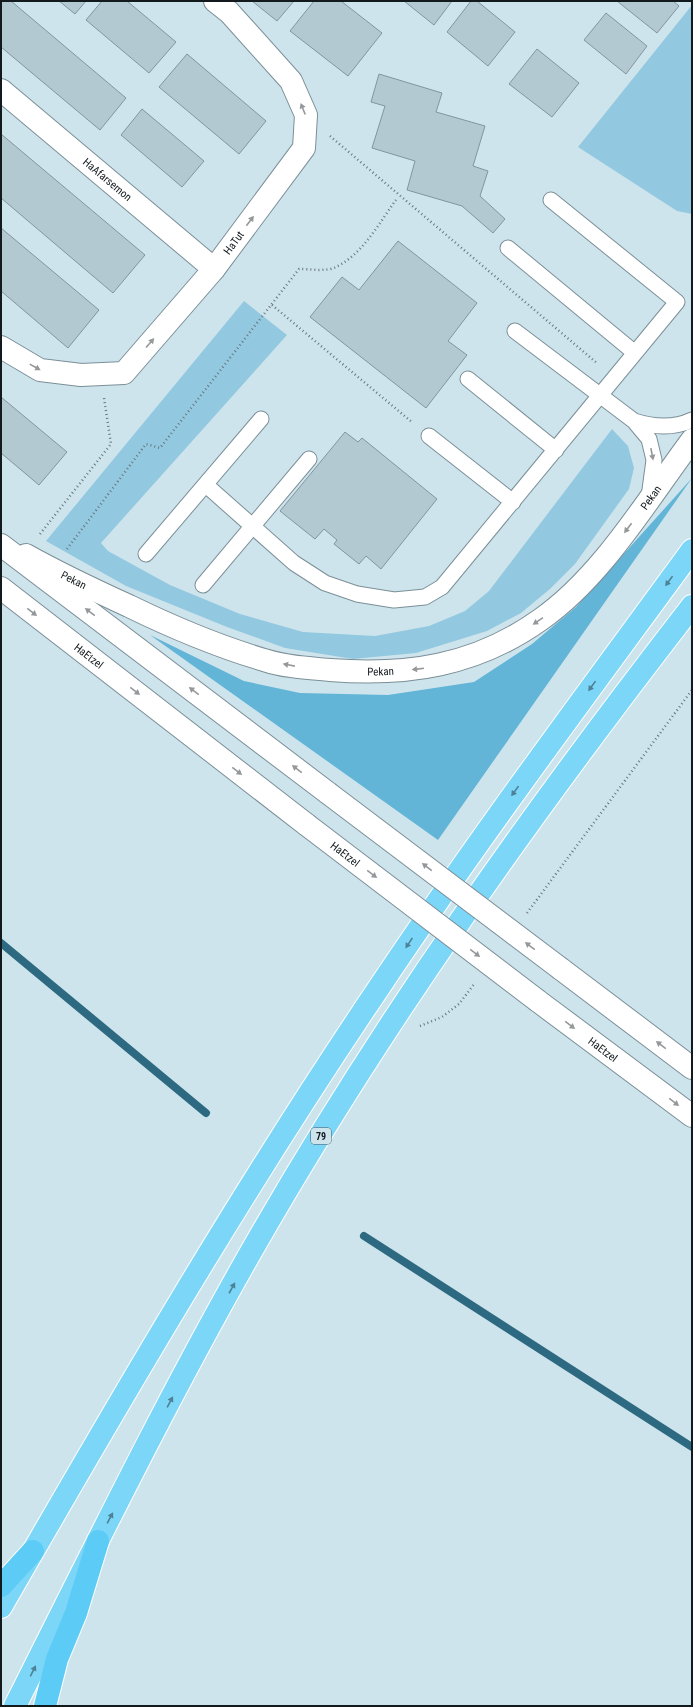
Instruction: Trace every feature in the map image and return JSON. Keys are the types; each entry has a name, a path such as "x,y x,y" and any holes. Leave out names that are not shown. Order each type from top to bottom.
{"highway":[{"path":"1,1607 167,1322 283,1133 377,990 478,843 692,550"},
{"name":"79","path":"15,1706 98,1540 252,1251 304,1162 394,1021 508,853 574,762 692,606"},
{"path":"45,1706 57,1660 76,1612 98,1540"},
{"path":"1,1586 33,1551"}],"street":[{"name":"HaTut","path":"1,347 40,370 81,375 124,373 214,269 304,148 306,115 291,81 229,12 215,1"},
{"name":"HaAfarsemon","path":"1,90 214,269"},
{"name":"Pekan","path":"1,540 52,570 159,620 218,645 266,661 303,668 384,673 427,668 475,656 541,620 574,591 601,562 692,440"},
{"path":"1,545 692,1068"},
{"name":"HaEtzel","path":"1,588 538,1002 692,1116"}],"lane":[{"path":"206,485 294,563 324,583 357,594 394,600 425,597 442,587 677,302 551,200"},
{"path":"508,248 635,353"},
{"path":"515,331 634,421 649,439 654,460 649,499"},
{"path":"468,379 556,450"},
{"path":"146,554 261,419"},
{"path":"634,421 652,426 672,426 692,420"},
{"path":"429,436 513,502"},
{"path":"203,585 308,459"}],"path":[{"path":"306,115 615,378"},
{"path":"52,570 146,444 160,448 299,269 318,270 335,268 357,253 396,200"},
{"path":"272,305 429,436"},
{"path":"25,554 111,444 100,374"},
{"path":"526,914 692,690"},
{"path":"394,1021 420,1026 442,1017 459,1004 478,978"}],"shaded area":[{"path":"692,5 692,214 677,211 578,147"},
{"path":"244,301 287,335 101,543 108,551 170,585 240,614 303,632 375,636 429,626 465,611 489,591 612,429 628,446 634,468 629,489 575,564 550,589 521,613 487,631 416,653 353,659 285,648 227,627 126,586 46,541"},
{"path":"692,478 438,840 150,635 244,681 300,693 388,695 474,682 532,644 576,607"}],"building":[{"path":"1,1 11,1 126,98 100,130 1,47"},
{"path":"59,1 86,1 75,14"},
{"path":"102,1 127,1 176,42 149,73 86,20"},
{"path":"252,1 294,1 277,21"},
{"path":"314,1 341,1 382,33 348,76 290,31"},
{"path":"404,1 452,1 434,25"},
{"path":"471,1 477,1 515,32 488,66 447,32"},
{"path":"617,1 673,1 679,6 657,33"},
{"path":"606,13 647,46 626,74 584,40"},
{"path":"537,49 579,83 552,117 509,84"},
{"path":"187,54 266,121 239,154 159,87"},
{"path":"379,74 442,93 436,112 485,126 473,166 488,171 480,196 505,219 493,233 462,206 407,190 415,161 372,148 385,106 371,102"},
{"path":"142,109 204,161 182,187 121,135"},
{"path":"1,134 145,255 113,293 1,198"},
{"path":"1,228 99,310 68,348 1,291"},
{"path":"398,241 477,303 448,341 467,355 426,408 310,317 342,277 359,290"},
{"path":"1,397 67,452 39,485 1,453"},
{"path":"345,432 358,442 362,438 437,499 381,569 366,556 359,564 334,544 337,540 324,529 315,539 280,511"}],"waterway":[{"path":"1,943 206,1113"},
{"path":"364,1236 692,1447"}]}
